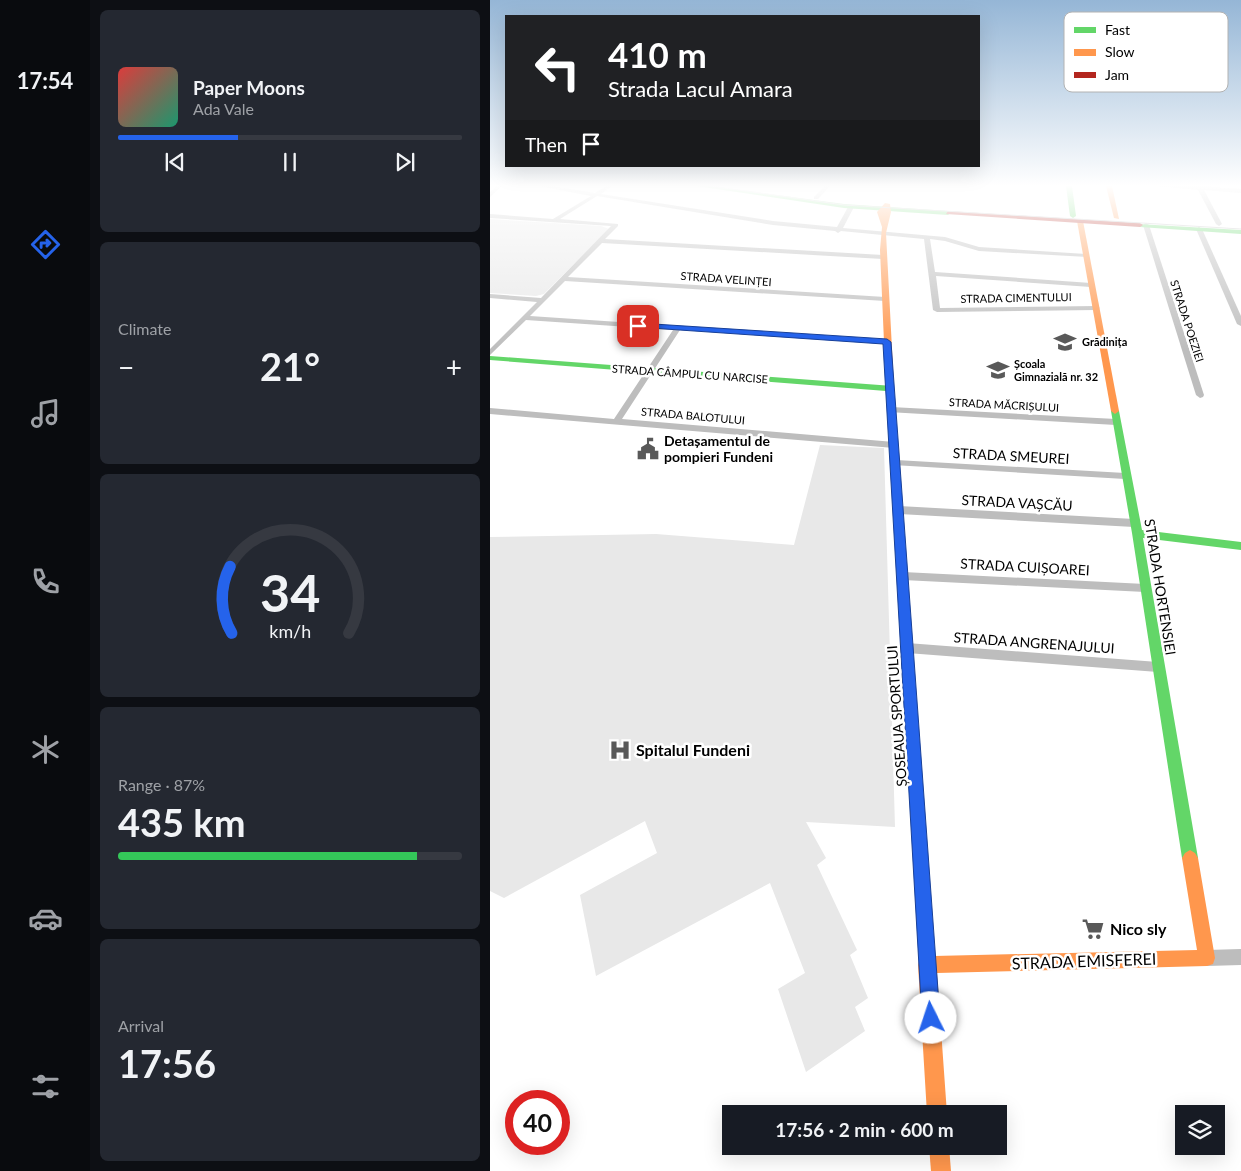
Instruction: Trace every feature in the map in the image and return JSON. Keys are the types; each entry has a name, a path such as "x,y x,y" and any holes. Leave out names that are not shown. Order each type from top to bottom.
{"street":[{"path":"490,353 602,241"},
{"path":"614,241 883,257"},
{"name":"ȘOSEAUA SPORTULUI","path":"884,241 891,410 896,463 935,1105"},
{"path":"923,241 979,249 1086,256"},
{"name":"STRADA HORTENSIEI","path":"1082,241 1136,528 1207,958"},
{"name":"STRADA POEZIEI","path":"1151,241 1200,395"},
{"path":"1204,241 1241,324"},
{"path":"928,242 932,274 1091,285"},
{"name":"STRADA CIMENTULUI","path":"932,274 937,310 1096,308"},
{"name":"STRADA VELINȚEI","path":"565,279 885,298"},
{"path":"490,296 544,300"},
{"path":"526,318 887,342"},
{"path":"616,421 678,328"},
{"name":"STRADA CÂMPUL CU NARCISE","path":"490,358 890,389"},
{"name":"STRADA MĂCRIȘULUI","path":"891,410 1116,422"},
{"name":"STRADA BALOTULUI","path":"490,411 894,445"},
{"name":"STRADA SMEUREI","path":"896,463 1125,476"},
{"name":"STRADA VAȘCĂU","path":"899,510 1136,528"},
{"path":"1136,528 1241,546"},
{"name":"STRADA CUIȘOAREI","path":"903,576 1145,588"},
{"name":"STRADA ANGRENAJULUI","path":"907,648 1158,667"},
{"name":"STRADA EMISFEREI","path":"927,965 1241,957"},
{"path":"940,1155 941,1171"}],"shaded area":[{"path":"490,241 597,241 544,294 536,296 490,293"},
{"path":"820,445 884,448 895,827 806,822 826,858 817,865 857,950 850,955 868,998 855,1007 865,1031 806,1072 778,989 805,973 770,883 596,976 580,895 657,853 645,821 504,898 490,891 490,537 656,534 794,545"}],"traffic: fast":[{"path":"490,358 890,389"},
{"path":"890,388 910,697"},
{"path":"1115,411 1137,533 1190,858"},
{"path":"1137,533 1241,546"}],"traffic: slow":[{"path":"883,241 890,388"},
{"path":"1084,241 1115,411"},
{"path":"927,965 1207,958 1190,858"},
{"path":"927,959 936,1105"},
{"path":"940,1155 941,1171"}],"traffic: jam":[{"path":"910,697 927,959"}],"place":[{"name":"Grădinița","path":"1065,342"},
{"name":"Școala Gimnazială nr. 32","path":"998,370"},
{"name":"Detașamentul de pompieri Fundeni","path":"648,449"},
{"name":"Spitalul Fundeni","path":"620,750"},
{"name":"Nico sly","path":"1093,929"}],"route":[{"path":"638,326 887,342 931,1018"}]}
